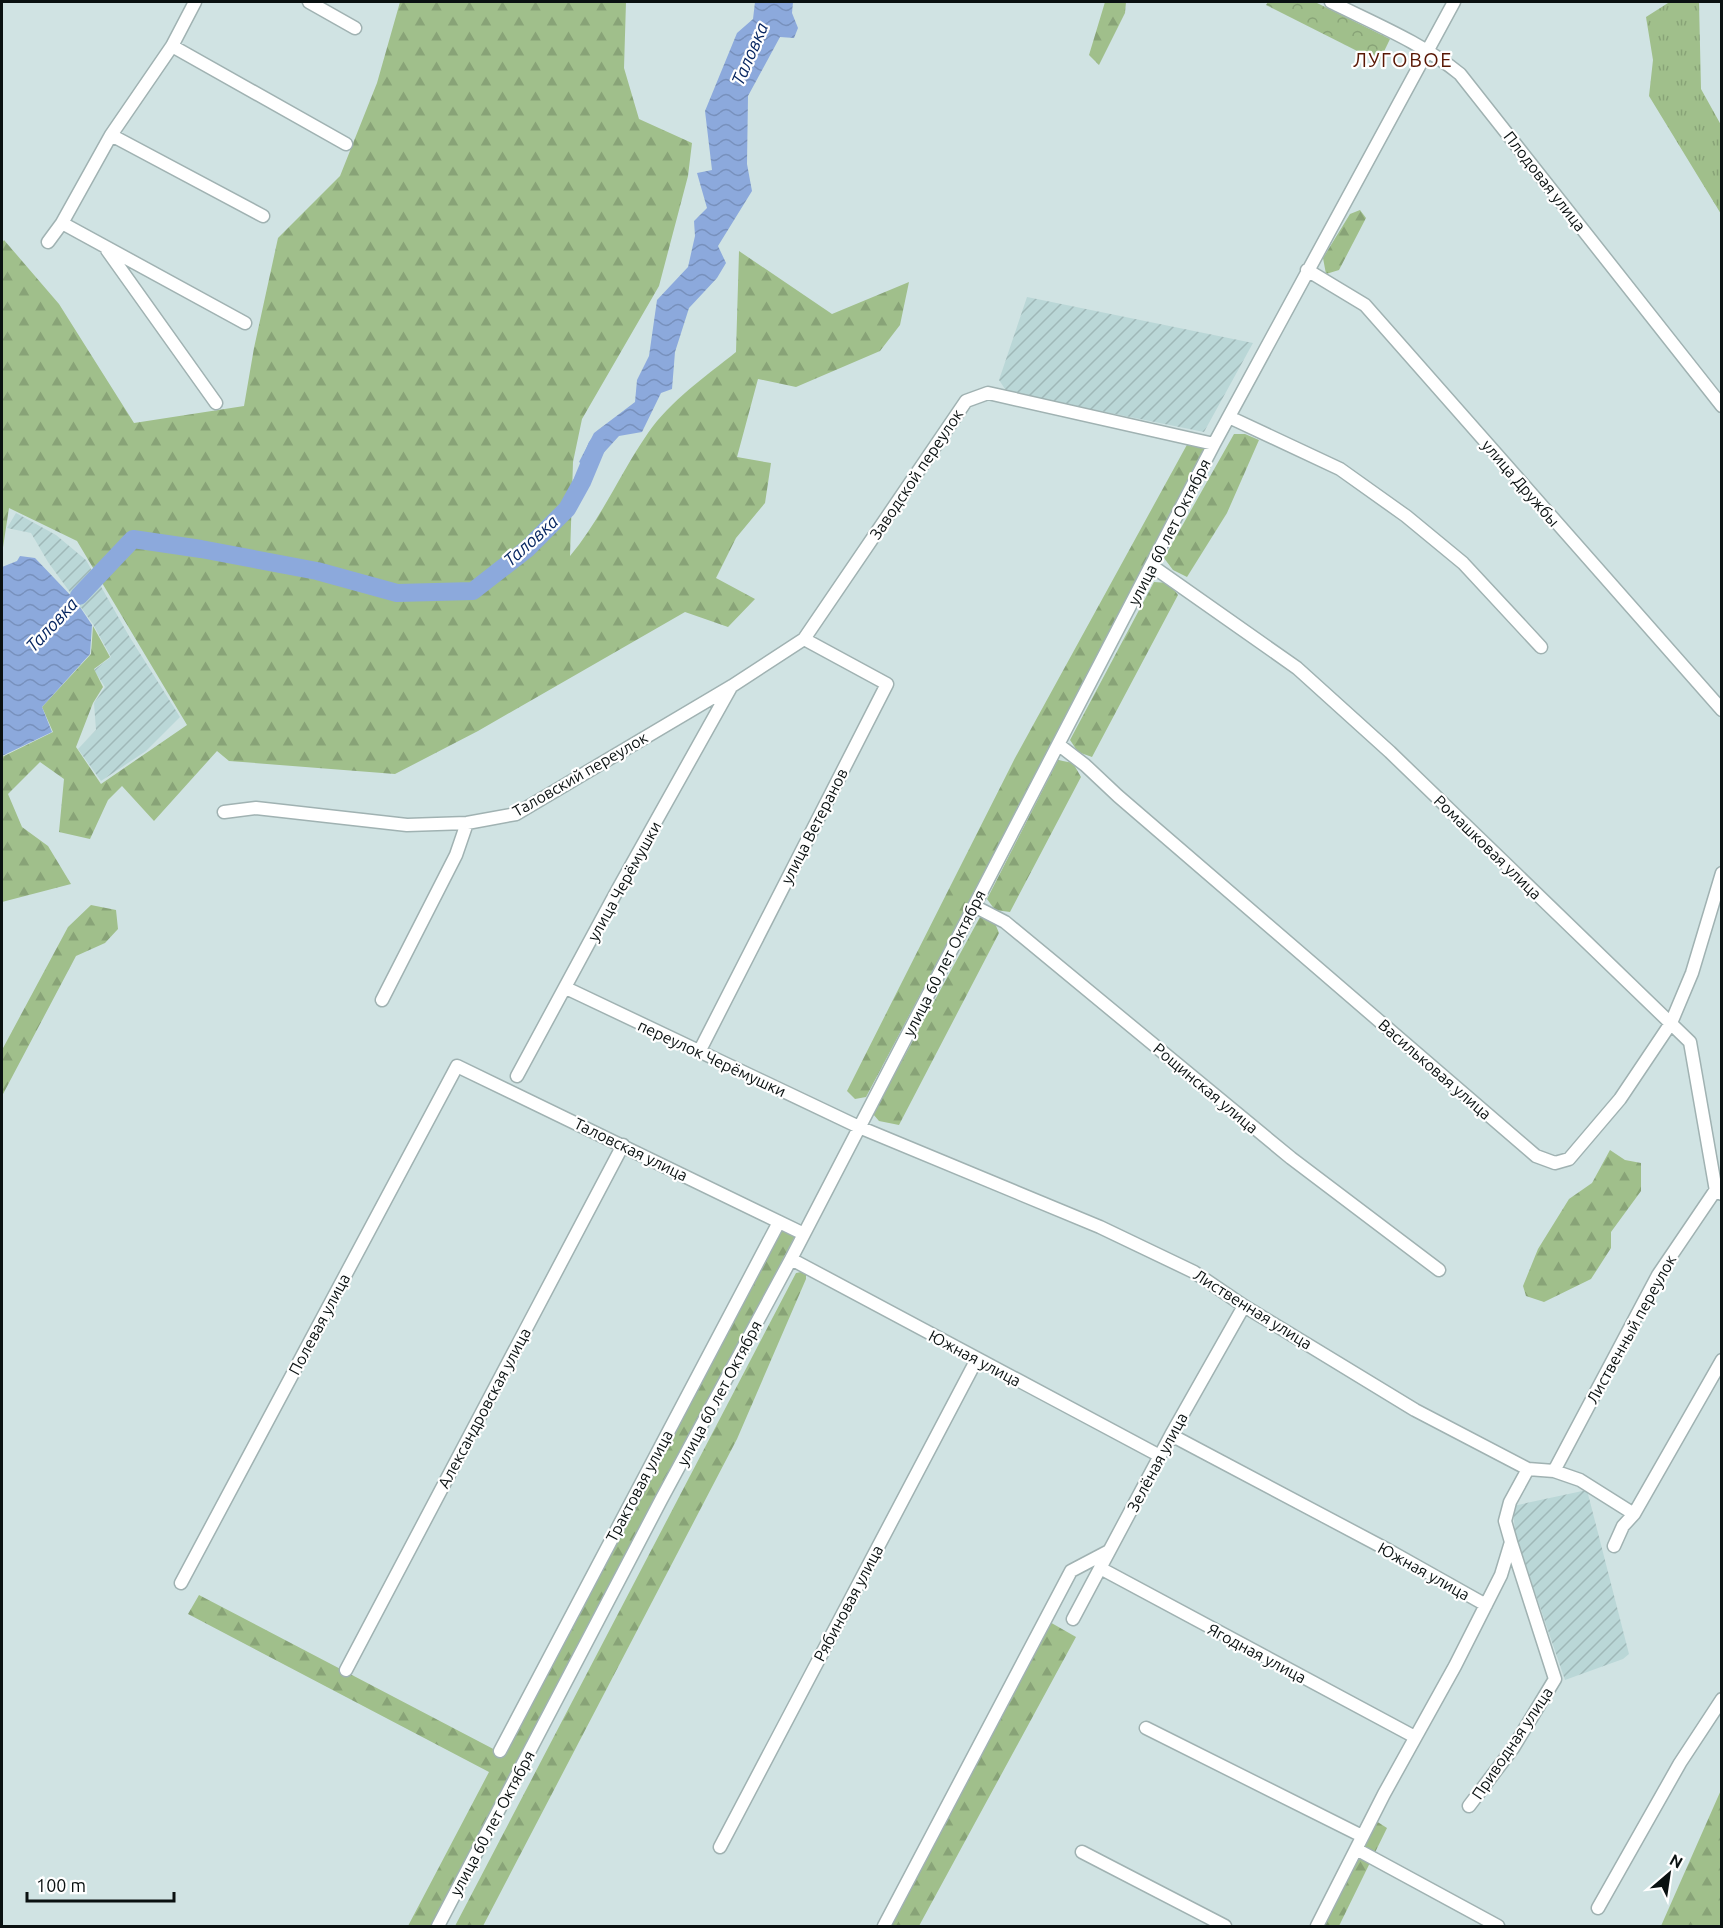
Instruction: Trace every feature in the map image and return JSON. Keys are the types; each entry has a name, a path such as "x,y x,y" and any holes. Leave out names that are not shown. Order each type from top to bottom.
{"street":[{"path":"48,242 62,223 111,135 172,46 195,2"},
{"path":"309,2 355,28"},
{"name":"Плодовая улица","path":"1331,2 1426,50 1442,59 1460,74 1722,406"},
{"name":"улица 60 лет Октября","path":"438,1926 656,1510 791,1259 1214,444 1454,2"},
{"path":"172,46 346,144"},
{"path":"111,135 263,216"},
{"path":"62,223 245,323"},
{"path":"105,248 216,403"},
{"name":"улица Дружбы","path":"1307,270 1365,305 1722,710"},
{"name":"Заводской переулок","path":"804,639 966,401 988,393 1214,444"},
{"path":"1229,417 1340,469 1406,516 1463,563 1540,647"},
{"name":"Ромашковая улица","path":"1152,566 1297,668 1390,752 1690,1042 1720,1189"},
{"name":"Таловский переулок","path":"224,812 256,808 407,825 467,824 516,814 732,686 804,639"},
{"name":"улица Ветеранов","path":"699,1053 886,684 804,639"},
{"name":"улица Черёмушки","path":"517,1076 618,888 732,686"},
{"name":"Васильковая улица","path":"1059,745 1085,765 1118,796 1536,1156 1555,1163 1569,1159 1620,1100 1671,1023 1692,972 1722,873"},
{"path":"382,1000 456,855 467,824"},
{"name":"Рощинская улица","path":"974,906 1005,922 1291,1158 1439,1270"},
{"name":"переулок Черёмушки","path":"566,988 859,1127"},
{"name":"Таловская улица","path":"457,1066 804,1234"},
{"name":"Полевая улица","path":"181,1583 457,1066"},
{"name":"Лиственная улица","path":"859,1127 1100,1227 1194,1272 1244,1306 1415,1410 1528,1469 1554,1471 1580,1480 1634,1514"},
{"name":"Александровская улица","path":"346,1670 623,1145"},
{"name":"Лиственный переулок","path":"1554,1471 1658,1275 1720,1189"},
{"name":"Трактовая улица","path":"500,1750 779,1222"},
{"name":"Южная улица","path":"791,1259 1160,1456"},
{"name":"Зелёная улица","path":"1073,1618 1171,1435 1244,1306"},
{"name":"Рябиновая улица","path":"720,1847 977,1359"},
{"path":"1614,1546 1623,1526 1634,1514 1722,1360"},
{"name":"Южная улица","path":"1171,1435 1388,1550 1486,1605"},
{"path":"1317,1926 1384,1794 1501,1575 1511,1542 1505,1521 1510,1502 1528,1469"},
{"name":"Приводная улица","path":"1469,1806 1513,1748 1555,1679 1511,1542"},
{"path":"884,1926 1071,1571 1109,1551"},
{"name":"Ягодная улица","path":"1100,1568 1415,1737"},
{"path":"1598,1908 1680,1763 1722,1699"},
{"path":"1146,1728 1362,1836"},
{"path":"1356,1849 1498,1926"},
{"path":"1082,1852 1226,1926"}],"shaded area":[{"path":"1027,297 1253,343 1204,432 1016,394 1007,392 999,380"},
{"path":"16,513 56,535 86,560 129,636 180,717 146,751 101,781 78,749 96,730 94,703 105,687 94,670 111,657 93,624 48,562 31,533 7,528"},
{"path":"1587,1490 1629,1654 1623,1659 1565,1680 1515,1534 1513,1506"}],"green space":[{"path":"400,2 626,2 624,68 639,119 692,143 688,176 659,286 582,419 573,462 570,556 591,527 638,448 657,421 689,390 736,352 739,251 832,314 909,282 900,325 880,351 796,387 758,379 737,457 771,463 765,503 736,538 716,578 755,599 728,627 685,612 478,731 395,774 229,761 217,751 154,821 122,786 108,800 90,839 59,832 64,779 40,762 8,794 22,827 48,846 71,884 2,902 2,757 53,732 42,707 91,654 93,626 110,657 94,669 103,687 93,703 76,747 101,784 187,725 77,541 9,508 2,554 2,243 4,240 59,304 134,423 244,406 278,238 340,176 377,83"},
{"path":"1105,2 1126,2 1125,13 1099,65 1089,55"},
{"path":"1268,2 1315,2 1390,39 1379,62 1266,5"},
{"path":"1699,2 1701,89 1721,125 1721,214 1649,96 1653,60 1646,17 1668,3"},
{"path":"1360,210 1366,218 1339,270 1326,274 1323,258 1350,214"},
{"path":"1234,434 1245,434 1259,440 1227,513 1187,577 1173,570 1164,558"},
{"path":"1189,441 1205,445 1202,462 866,1097 855,1099 847,1091 1015,758"},
{"path":"1154,582 1169,583 1178,595 1092,757 1078,752 1070,740"},
{"path":"1058,760 1073,763 1081,777 1010,912 995,910 987,899"},
{"path":"91,905 116,910 118,929 105,943 76,956 2,1096 2,1050 68,927"},
{"path":"980,917 994,921 999,933 899,1125 879,1121 873,1114"},
{"path":"1610,1150 1625,1160 1641,1163 1641,1191 1611,1232 1611,1248 1591,1279 1544,1302 1526,1296 1523,1286 1538,1249 1569,1199 1592,1183"},
{"path":"781,1226 795,1236 432,1926 408,1926 489,1772 188,1614 199,1595 501,1753"},
{"path":"806,1271 806,1279 737,1439 483,1926 455,1926 796,1273"},
{"path":"1048,1621 1076,1637 919,1926 888,1926"},
{"path":"1721,1790 1721,1926 1661,1926"},
{"path":"1373,1819 1387,1828 1339,1926 1320,1926"}],"water":[{"path":"755,2 793,2 792,13 798,28 794,38 780,37 748,96 747,164 752,191 718,246 726,263 717,278 689,308 675,352 672,389 661,393 642,432 619,436 589,469 579,462 594,433 635,402 637,380 649,356 657,300 688,267 695,236 694,221 707,208 697,173 712,170 705,111 737,33 753,19"},
{"path":"20,556 35,558 76,601 92,625 90,654 42,707 52,732 2,756 2,567 17,561"}],"waterway":[{"name":"Таловка","path":"79,596 133,539 317,571 397,593 473,591 527,549 567,509 582,482 597,446"}],"district":[{"name":"ЛУГОВОЕ","path":"1403,60"}]}
